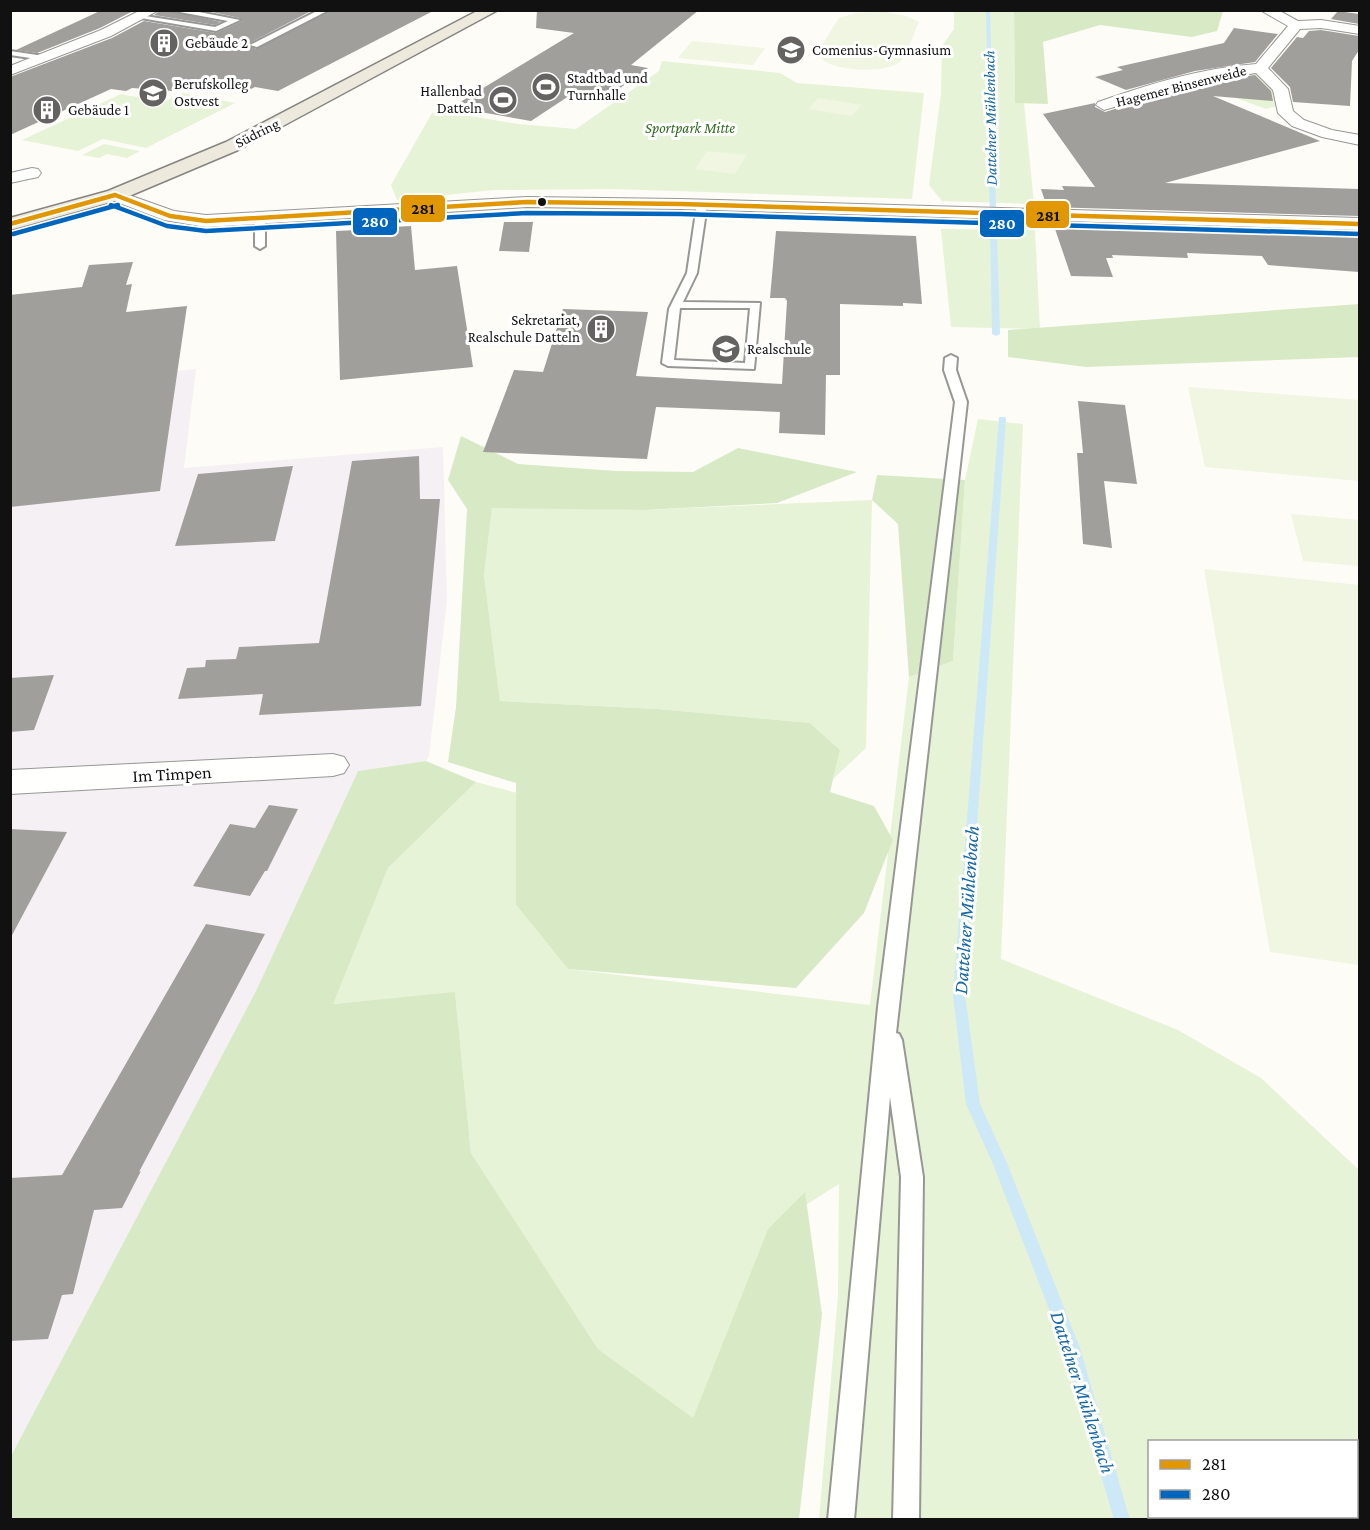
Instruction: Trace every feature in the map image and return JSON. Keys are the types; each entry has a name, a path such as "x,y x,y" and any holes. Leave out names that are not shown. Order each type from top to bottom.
{"main road":[{"name":"Südring","path":"10,224 115,195 232,146 491,10"}],"street":[{"path":"10,71 153,10"},
{"path":"1268,12 1296,25 1321,24 1359,30"},
{"name":"Hagemer Binsenweide","path":"1104,105 1146,91 1240,69 1260,68 1296,25"},
{"name":"Hagemer Binsenweide","path":"1260,68 1280,89 1287,113 1298,123"},
{"path":"1275,128 1298,123 1328,134 1359,140"},
{"path":"10,178 32,173"},
{"path":"115,195 170,216 206,221 260,220 380,210 526,202 1359,224"},
{"name":"Im Timpen","path":"10,782 333,765"}],"lane":[{"path":"139,17 216,29 236,20 172,10"},
{"path":"254,45 326,10"},
{"path":"10,53 45,58"},
{"path":"676,305 756,305 750,367 668,363 676,305 692,273 702,205"},
{"path":"260,220 260,246"},
{"path":"841,1520 888,1007 961,402 950,370 951,358"},
{"path":"888,1007 912,1177 906,1520"}],"shaded area":[{"path":"196,369 184,468 443,447 447,600 429,756 426,761 358,771 256,991 11,1456 11,382 116,377"}],"green space":[{"path":"1014,10 1223,11 1217,31 1192,37 1100,25 1043,42 1048,104 1015,103"},
{"path":"954,11 1014,11 1015,102 1024,103 1034,204 942,201 929,185 941,94 942,46 954,29"},
{"path":"885,12 906,16 919,22 901,61 894,65 870,70 843,68 822,59 817,53 839,18 856,13"},
{"path":"692,41 765,48 753,65 678,58"},
{"name":"Sportpark Mitte","path":"662,61 780,73 797,83 924,93 912,199 613,189 494,190 397,200 391,185 432,113 447,112 518,124 576,129 659,71"},
{"path":"1252,73 1263,78 1270,86 1277,106 1266,109 1194,82"},
{"path":"183,93 235,103 146,148 103,139 78,151 22,140 121,94 163,102"},
{"path":"818,98 862,105 851,116 808,109"},
{"path":"104,144 140,151 127,158 107,154 99,158 82,155"},
{"path":"707,151 747,155 735,174 695,169"},
{"path":"941,229 1035,230 1040,329 951,327"},
{"path":"1359,304 1359,357 1086,367 1008,357 1008,330"},
{"path":"1188,387 1359,400 1359,481 1205,467"},
{"path":"978,419 1023,424 1001,959 1178,1030 1261,1078 1359,1170 1359,1519 819,1519 838,1296 839,1184 768,1229 693,1419 598,1349 471,1153 455,993 332,1004 388,868 476,782 517,793 516,905 568,969 870,1005 909,677 953,661 965,480"},
{"path":"461,436 518,464 616,471 693,472 738,448 857,472 777,503 644,510 492,508 484,575 500,701 658,709 810,723 840,750 830,792 874,806 893,840 864,913 796,988 568,969 516,905 516,783 448,762 456,707 467,509 448,480"},
{"path":"877,475 965,480 953,661 909,677 898,524 872,500"},
{"path":"872,500 866,748 833,779 840,750 810,723 658,709 500,701 484,575 492,507 644,510"},
{"path":"1291,514 1359,520 1359,566 1303,561"},
{"path":"1204,569 1359,585 1359,965 1270,952"},
{"path":"426,761 476,782 388,868 333,1004 455,992 471,1153 598,1349 693,1418 768,1229 805,1192 822,1314 799,1519 11,1519 11,1456 256,991 358,771"}],"building":[{"path":"102,10 135,10 100,28 37,53 16,50"},
{"path":"161,10 221,22 215,25 154,15"},
{"path":"203,10 313,10 248,44 256,49 331,10 435,10 278,91 255,87 245,92 190,82 172,91 111,89 10,135 10,77 112,38 144,21 216,33 242,21 240,18"},
{"path":"537,10 699,10 631,65 648,68 609,96 578,90 531,121 452,107 574,33 536,28"},
{"path":"1338,11 1359,14 1359,24 1331,19"},
{"path":"1234,28 1278,34 1255,62 1195,71 1126,90 1095,77 1123,70 1117,67 1224,43"},
{"path":"1321,30 1359,36 1359,50 1352,61 1350,106 1293,102 1290,87 1271,68 1297,37 1303,38 1309,31"},
{"path":"1255,75 1271,91 1273,101 1213,96 1320,141 1165,183 1359,189 1359,216 1047,207 1041,189 1064,190 1062,186 1095,187 1043,114 1095,103 1095,107 1105,112 1200,83"},
{"path":"504,222 533,222 529,252 499,251"},
{"path":"1053,223 1359,232 1359,272 1268,265 1262,256 1187,253 1188,258 1112,255 1113,258 1106,258 1113,277 1071,276"},
{"path":"361,226 373,228 411,226 415,270 457,266 473,367 340,380 336,231 357,230"},
{"path":"776,231 916,236 922,304 903,303 903,306 840,304 840,375 826,375 825,435 779,433 780,412 656,407 647,459 483,452 514,370 543,372 563,309 648,312 636,376 782,384 787,301 785,298 770,298"},
{"path":"133,262 126,285 132,284 126,312 187,306 160,491 10,507 10,295 82,287 89,265"},
{"path":"1078,401 1125,405 1137,484 1104,481 1112,548 1083,544 1077,453 1083,453"},
{"path":"419,456 420,499 440,499 421,706 259,715 263,694 178,699 187,668 205,667 206,660 236,659 239,647 319,643 352,461"},
{"path":"293,466 275,541 175,546 198,474"},
{"path":"54,675 34,730 10,732 10,678"},
{"path":"269,805 298,809 267,871 250,896 193,886 230,824 255,828"},
{"path":"10,829 67,832 10,939"},
{"path":"206,924 265,934 122,1208 94,1210 73,1294 62,1295 48,1339 10,1341 10,1178 62,1175"}],"waterway":[{"name":"Dattelner Mühlenbach","path":"988,10 996,334"},
{"name":"Dattelner Mühlenbach","path":"1002,419 959,995 973,1104 1000,1163 1072,1348 1122,1520"}],"transit line":[{"name":"281","path":"115,195 170,216 206,221 527,202 680,204 1360,224"},
{"name":"281","path":"10,224 115,195"},
{"name":"280","path":"111,205 167,226 206,231 527,213 680,214 1360,234"},
{"name":"280","path":"13,234 118,205"}],"place":[{"name":"Gebäude 2","path":"164,43"},
{"name":"Comenius-Gymnasium","path":"791,50"},
{"name":"Stadtbad und Turnhalle","path":"546,87"},
{"name":"Berufskolleg Ostvest","path":"153,93"},
{"name":"Hallenbad Datteln","path":"503,100"},
{"name":"Gebäude 1","path":"47,110"},
{"name":"Sekretariat, Realschule Datteln","path":"601,329"},
{"name":"Realschule","path":"726,349"}]}
